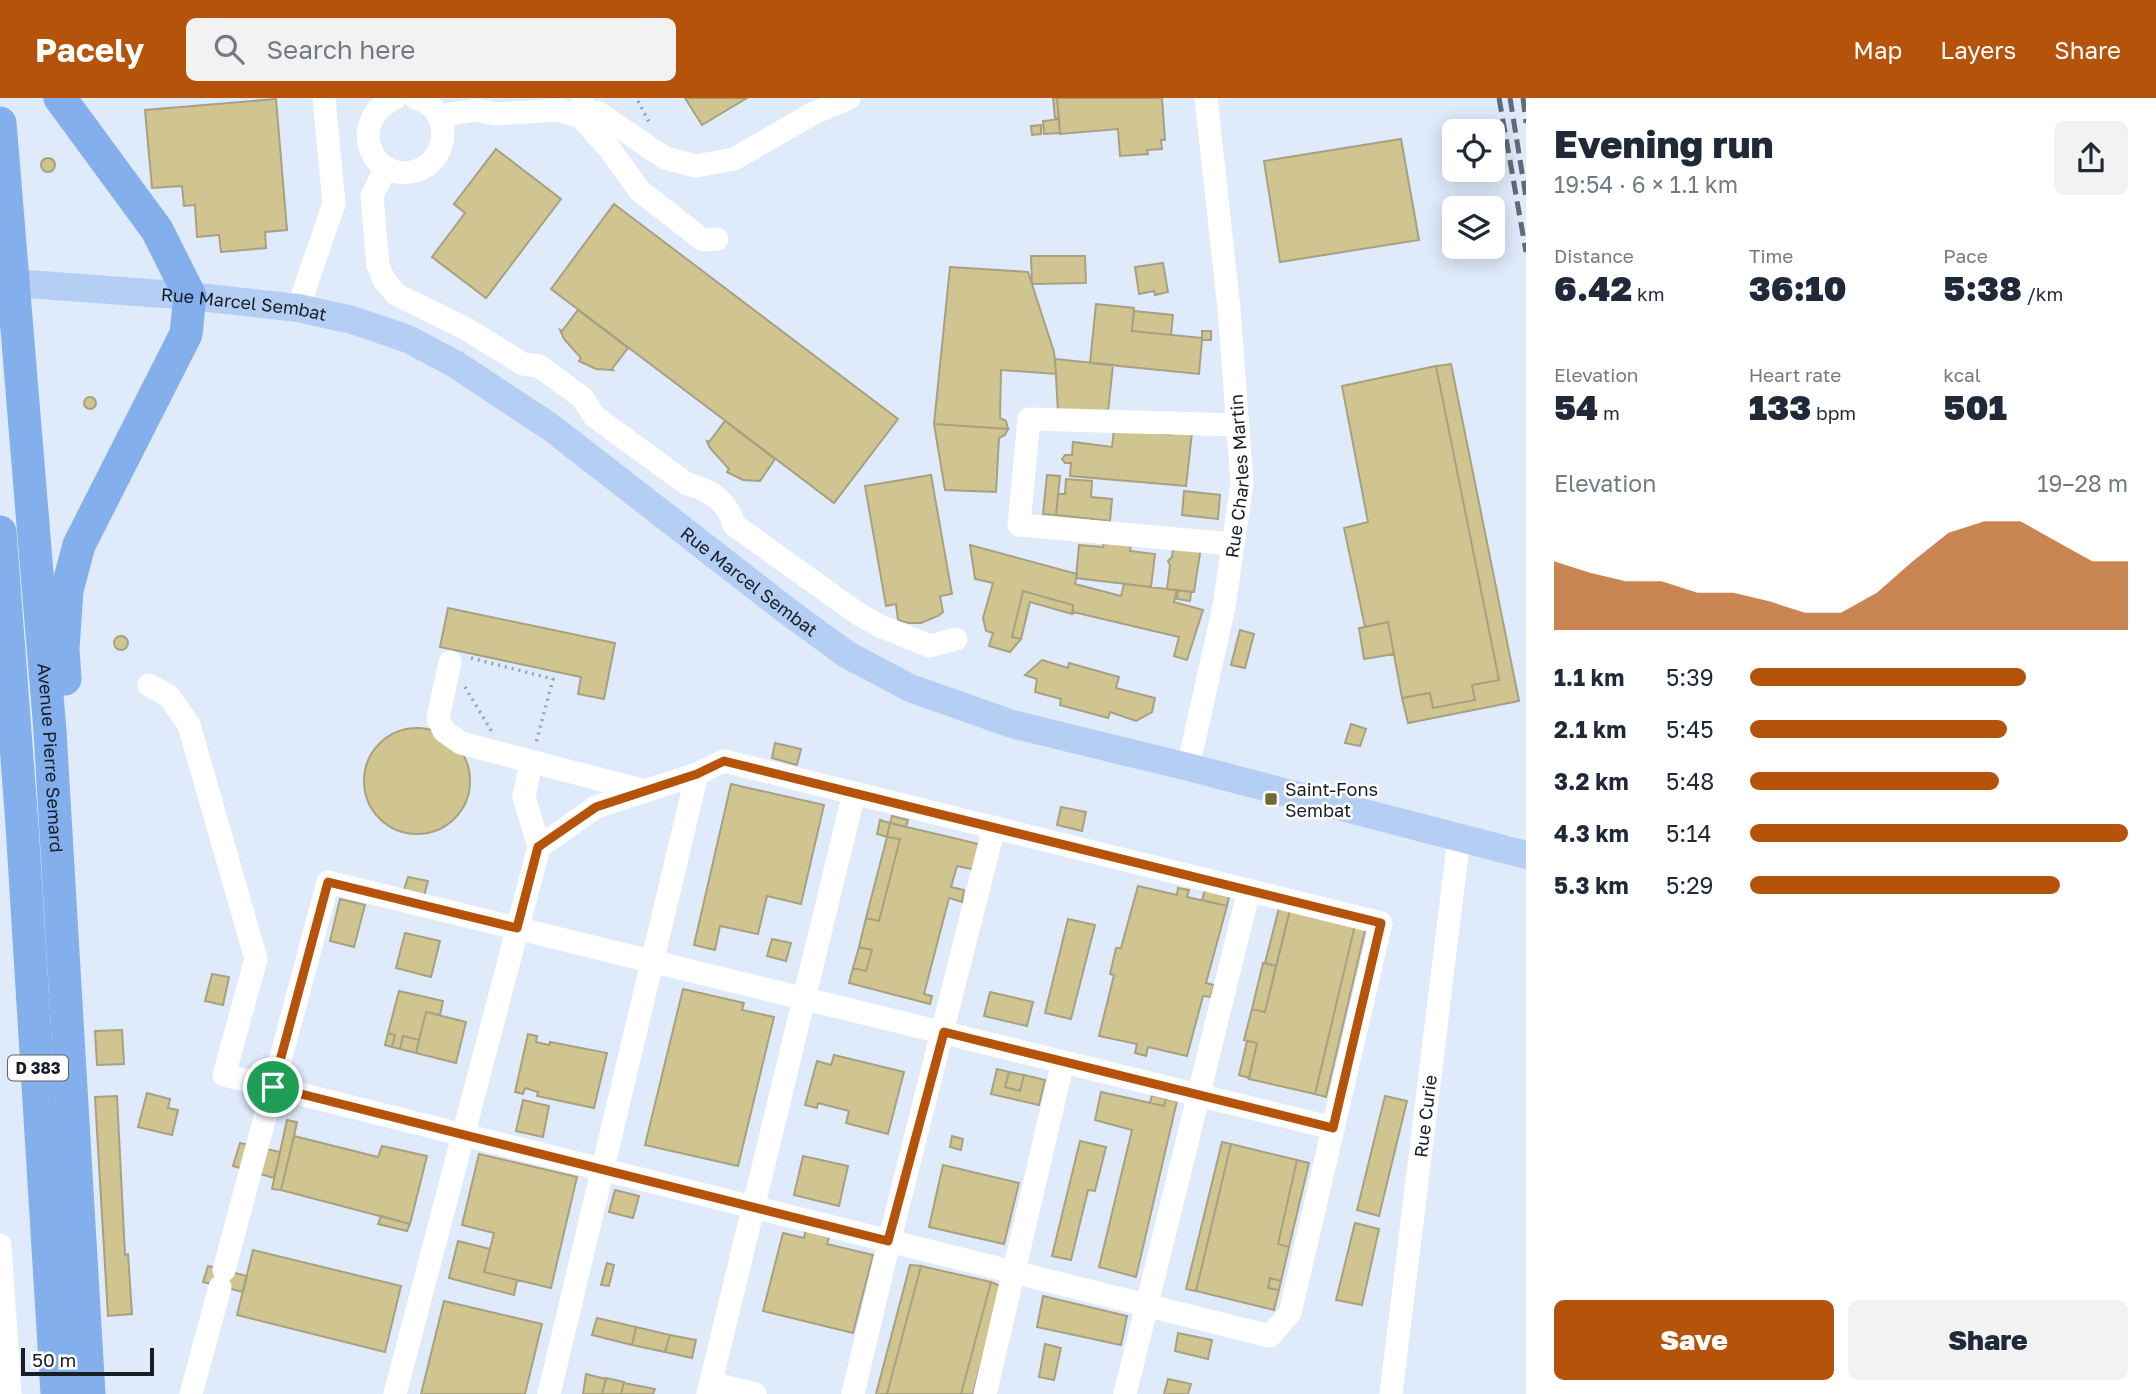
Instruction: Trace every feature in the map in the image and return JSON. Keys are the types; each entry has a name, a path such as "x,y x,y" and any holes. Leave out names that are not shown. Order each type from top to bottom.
{"highway":[{"path":"50,730 66,696 63,649 67,590 79,545 186,334 190,296 157,230 60,98"},
{"name":"Avenue Pierre Semard","path":"0,123 50,730 89,1394"},
{"name":"Avenue Pierre Semard","path":"0,532 5,642 57,1394"},
{"path":"34,1394 35,1343 52,1310"}],"main road":[{"name":"Rue Marcel Sembat","path":"0,282 298,307 352,320 408,339 455,364 549,426 846,654 910,688 1012,724 1526,855"}],"street":[{"path":"298,307 334,204 324,98"},
{"path":"395,98 376,110 368,135 376,158 386,167 398,172 411,172 433,161 440,151 443,139 439,116 431,106 416,98"},
{"path":"439,116 477,110 495,114 582,108 597,112 665,158 696,166 734,159 812,114 849,98"},
{"name":"Rue Charles Martin","path":"1188,767 1224,607 1242,483 1229,309 1206,98"},
{"path":"582,108 640,191 703,240 717,239"},
{"path":"328,139 368,135"},
{"path":"386,167 372,196 378,265 384,280 397,295 463,327 523,364 539,366 583,398 594,416 687,484 702,487 730,509 734,525 857,613 880,626 930,646 956,639"},
{"path":"1233,544 1019,525 1029,419 1238,425"},
{"path":"460,660 438,718 444,731 461,743 645,791"},
{"path":"149,685 169,696 189,725 256,959 224,1074 1270,1336 1290,1313 1381,923 724,761 697,774 596,807 538,847"},
{"path":"395,1394 538,847 524,797 531,762"},
{"path":"549,1394 697,774"},
{"path":"755,1394 710,1389 855,793"},
{"path":"853,1394 888,1241 944,1032 994,827"},
{"name":"Rue Curie","path":"1391,1394 1460,838"},
{"path":"191,1394 328,882 1333,1128"},
{"path":"1125,1394 1249,890"},
{"path":"985,1394 1063,1062"},
{"path":"0,1245 10,1394"}],"path":[{"path":"460,660 506,755"},
{"path":"460,660 553,679 531,762"}],"building":[{"path":"685,98 747,98 702,125"},
{"path":"1053,98 1057,98 1059,118 1055,118"},
{"path":"1057,98 1162,98 1165,140 1161,140 1162,149 1147,150 1148,154 1120,156 1118,129 1060,134"},
{"path":"276,99 287,230 265,232 266,248 221,252 219,235 197,237 195,205 184,206 182,186 152,188 145,110"},
{"path":"1059,119 1060,133 1044,134 1043,121"},
{"path":"1041,125 1041,134 1032,135 1031,126"},
{"path":"1401,139 1419,240 1280,262 1264,161"},
{"path":"496,149 561,199 486,298 432,257 465,213 454,204"},
{"path":"48,158 53,160 53,170 48,172 43,170 41,165 43,160"},
{"path":"614,204 898,419 834,503 551,289"},
{"path":"1031,256 1085,256 1086,283 1032,284"},
{"path":"1163,263 1168,292 1139,294 1135,267"},
{"path":"950,267 1028,272 1054,352 1056,374 1001,370 1000,418 1006,421 1008,429 934,424"},
{"path":"1096,304 1134,308 1132,331 1202,338 1202,331 1211,331 1211,340 1202,340 1199,374 1090,363"},
{"path":"578,310 628,348 613,370 596,369 579,361 581,358 564,339 560,330 562,331"},
{"path":"1134,311 1173,315 1171,335 1132,331"},
{"path":"1055,359 1113,365 1108,412 1058,412"},
{"path":"1451,364 1519,701 1408,723 1402,698 1430,693 1433,708 1475,700 1472,685 1499,680 1436,366"},
{"path":"1436,366 1499,680 1472,685 1475,700 1433,708 1430,693 1402,698 1388,622 1365,627 1344,528 1368,522 1342,386"},
{"path":"85,398 95,398 95,408 85,408"},
{"path":"725,421 775,459 760,481 743,480 727,472 729,469 710,448 707,441 709,442"},
{"path":"934,424 1008,429 1005,435 999,438 996,492 945,490"},
{"path":"1114,429 1172,435 1172,430 1192,432 1186,486 1070,476 1071,463 1065,463 1062,459 1065,455 1072,455 1073,442 1112,447"},
{"path":"931,475 952,594 940,596 943,612 938,616 921,623 909,623 898,620 896,604 886,606 865,486"},
{"path":"1047,475 1060,476 1056,515 1043,514"},
{"path":"1066,479 1092,481 1091,497 1112,499 1110,521 1056,515 1058,494 1065,494"},
{"path":"1184,491 1220,495 1218,519 1182,515"},
{"path":"1104,542 1131,544 1130,551 1155,554 1151,587 1076,578 1079,545 1103,547"},
{"path":"1174,543 1201,547 1194,592 1167,589 1170,565 1168,561 1172,557"},
{"path":"970,545 1077,574 1075,584 1121,596 1124,584 1177,590 1174,602 1203,610 1187,660 1174,656 1179,637 1073,612 1073,605 1023,591 1012,637 1021,639 1010,652 989,646 993,633 986,631 983,618 993,583 975,579"},
{"path":"1178,590 1191,592 1190,601 1177,599"},
{"path":"1023,591 1073,605 1072,614 1030,602 1021,639 1012,637"},
{"path":"448,608 615,643 604,699 578,694 581,677 440,647"},
{"path":"1388,622 1394,654 1364,659 1359,628"},
{"path":"1240,630 1254,634 1245,668 1231,665"},
{"path":"121,636 126,638 126,648 121,650 116,648 114,643 116,638"},
{"path":"1042,660 1068,668 1069,663 1119,677 1116,688 1155,698 1152,712 1136,721 1110,712 1108,718 1060,705 1061,699 1035,692 1037,679 1025,675"},
{"path":"1351,724 1366,729 1360,746 1345,743"},
{"path":"417,728 437,732 454,744 466,761 470,781 466,801 454,818 437,830 417,834 397,830 380,818 368,801 364,781 368,761 380,744 397,732"},
{"path":"775,743 801,749 797,765 772,758"},
{"path":"731,784 824,805 801,904 767,896 758,934 720,926 715,950 694,945"},
{"path":"1061,807 1086,812 1082,831 1057,825"},
{"path":"892,816 908,820 906,827 890,823"},
{"path":"880,820 890,823 887,837 877,834"},
{"path":"890,823 987,846 981,871 957,866 951,887 964,890 962,902 949,898 924,994 932,996 930,1004 849,983 853,968 866,971 872,950 859,947 866,918 879,921 900,839 887,837"},
{"path":"887,837 900,839 879,921 866,918"},
{"path":"408,877 428,881 424,896 404,890"},
{"path":"1138,886 1177,895 1178,888 1189,890 1187,897 1227,906 1206,983 1214,985 1211,997 1203,996 1187,1056 1148,1047 1146,1056 1135,1053 1137,1044 1099,1036 1114,975 1110,974 1116,948 1121,948"},
{"path":"1206,886 1230,892 1227,906 1202,900"},
{"path":"340,899 365,905 354,947 330,941"},
{"path":"1279,908 1290,910 1276,966 1265,963"},
{"path":"1290,910 1355,925 1315,1094 1249,1079 1257,1043 1244,1040 1252,1009 1265,1012"},
{"path":"1068,919 1095,925 1071,1019 1045,1013"},
{"path":"1355,925 1366,927 1326,1097 1315,1094"},
{"path":"405,933 440,941 431,977 396,968"},
{"path":"772,939 791,943 786,961 767,956"},
{"path":"859,947 872,950 866,971 853,968"},
{"path":"1263,963 1276,966 1265,1012 1252,1009"},
{"path":"212,974 229,977 223,1005 205,1001"},
{"path":"683,989 744,1003 742,1010 774,1017 738,1166 645,1145"},
{"path":"399,991 443,1001 440,1015 426,1012 419,1040 403,1036 400,1049 392,1047 395,1035 388,1033"},
{"path":"990,992 1033,1002 1027,1026 984,1016"},
{"path":"426,1012 466,1022 456,1063 416,1053"},
{"path":"122,1030 124,1064 97,1065 95,1031"},
{"path":"388,1033 395,1035 392,1047 385,1045"},
{"path":"528,1034 537,1036 536,1042 549,1045 550,1042 607,1053 594,1108 537,1096 538,1092 525,1088 523,1094 515,1092"},
{"path":"403,1036 419,1040 416,1053 400,1049"},
{"path":"1247,1041 1257,1043 1249,1078 1239,1075"},
{"path":"834,1055 904,1072 888,1134 846,1123 849,1111 818,1103 817,1108 805,1105 817,1061 831,1065"},
{"path":"997,1069 1009,1072 1005,1087 1020,1091 1024,1075 1045,1080 1039,1105 991,1094"},
{"path":"1009,1072 1024,1075 1020,1091 1005,1087"},
{"path":"1101,1092 1164,1106 1166,1099 1177,1101 1136,1277 1099,1267 1132,1130 1095,1120"},
{"path":"147,1093 170,1099 168,1108 178,1110 172,1135 138,1127"},
{"path":"1152,1095 1166,1099 1164,1106 1150,1103"},
{"path":"117,1096 125,1255 128,1254 132,1314 108,1316 95,1097"},
{"path":"1385,1096 1407,1101 1379,1216 1357,1210"},
{"path":"523,1100 549,1106 543,1137 516,1131"},
{"path":"287,1120 297,1122 294,1136 281,1190 272,1189"},
{"path":"294,1136 378,1157 382,1146 427,1156 410,1224 281,1190"},
{"path":"952,1136 963,1139 961,1150 950,1147"},
{"path":"1080,1141 1106,1147 1095,1191 1088,1190 1071,1260 1052,1256"},
{"path":"1222,1142 1231,1144 1196,1291 1186,1289"},
{"path":"240,1143 280,1152 274,1178 233,1166"},
{"path":"1231,1144 1297,1160 1278,1244 1289,1247 1281,1281 1270,1278 1268,1288 1279,1290 1274,1310 1196,1291"},
{"path":"479,1154 577,1177 551,1288 484,1272 494,1233 462,1225"},
{"path":"803,1156 848,1166 839,1206 794,1195"},
{"path":"1297,1160 1309,1163 1289,1247 1278,1244"},
{"path":"943,1165 1019,1183 1004,1244 929,1227"},
{"path":"615,1190 639,1196 633,1218 609,1212"},
{"path":"381,1216 410,1224 407,1231 378,1224"},
{"path":"1355,1223 1379,1229 1362,1305 1336,1300"},
{"path":"806,1229 830,1234 827,1244 873,1255 853,1333 763,1311 783,1233 804,1238"},
{"path":"458,1241 490,1249 484,1272 517,1280 514,1295 449,1278"},
{"path":"253,1250 401,1286 385,1352 237,1315"},
{"path":"607,1263 614,1265 609,1286 601,1285"},
{"path":"910,1265 921,1266 887,1394 876,1394"},
{"path":"208,1266 247,1276 243,1292 203,1282"},
{"path":"921,1266 991,1282 961,1394 887,1394"},
{"path":"1270,1278 1281,1281 1279,1290 1268,1288"},
{"path":"991,1282 1001,1286 973,1394 961,1394"},
{"path":"1043,1296 1127,1316 1121,1345 1037,1327"},
{"path":"444,1301 542,1324 525,1394 421,1394"},
{"path":"597,1318 636,1327 632,1345 592,1335"},
{"path":"636,1327 670,1335 665,1352 632,1345"},
{"path":"1178,1333 1212,1340 1208,1359 1175,1351"},
{"path":"670,1335 696,1340 692,1358 665,1352"},
{"path":"1045,1344 1061,1348 1054,1380 1039,1377"},
{"path":"586,1374 606,1379 602,1394 583,1394"},
{"path":"606,1378 624,1382 621,1394 602,1394"},
{"path":"1168,1379 1191,1384 1188,1394 1164,1394"},
{"path":"624,1383 655,1389 653,1394 621,1394"}],"railway":[{"path":"1499,98 1526,252"},
{"path":"1510,98 1526,197"},
{"path":"1523,98 1526,123"}],"place":[{"name":"Saint-Fons Sembat","path":"1271,799"}],"route":[{"path":"724,761 1381,923 1333,1128 944,1032 888,1241 273,1087 328,882 517,928 538,847 596,807 697,774 724,761"}]}
